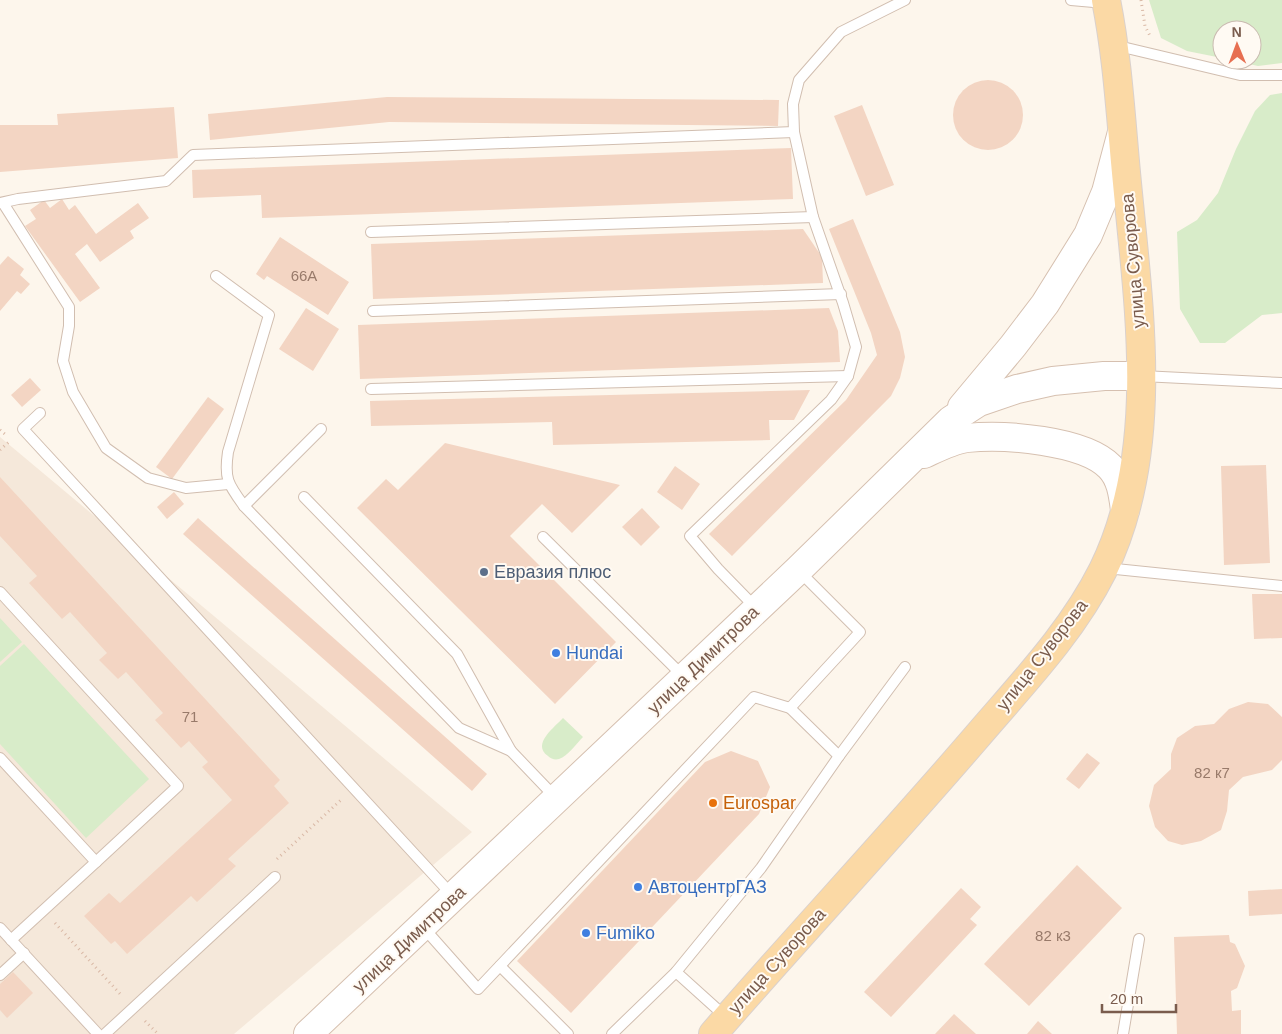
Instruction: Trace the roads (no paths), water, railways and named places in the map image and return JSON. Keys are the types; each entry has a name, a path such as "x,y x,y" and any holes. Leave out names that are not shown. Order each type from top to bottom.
{"main road":[{"name":"улица Суворова","path":"720,1026 951,767 1021,685 1058,640 1086,601 1104,568 1125,510 1139,444 1141,376 1138,291 1113,44 1106,2"},
{"path":"951,420 1014,346 1045,304 1088,235 1106,192 1122,131"},
{"name":"улица Димитрова","path":"308,1034 798,570 951,420 979,402 1018,389 1052,381 1104,376 1141,376"},
{"path":"909,461 945,444 965,438 1014,438 1056,444 1089,452 1111,467 1121,485 1125,510"}],"lane":[{"path":"757,609 718,569 690,536 831,400 848,376 856,347 841,294 813,217 794,132 792,104 799,80 841,32 906,0"},
{"path":"1071,0 1106,2"},
{"path":"1113,44 1240,76 1282,75"},
{"path":"228,484 186,488 148,478 106,448 73,392 63,360 70,307 1,203 18,199 166,181 193,155 794,132"},
{"path":"371,232 813,217"},
{"path":"216,276 269,315 228,452 226,468 228,484 244,506 459,728 511,751"},
{"path":"373,311 841,294"},
{"path":"371,389 848,376"},
{"path":"1141,376 1282,383"},
{"path":"40,414 23,429 454,896"},
{"path":"244,506 321,429"},
{"path":"304,497 456,654 511,751 557,798"},
{"path":"542,537 684,678"},
{"path":"1104,568 1282,586"},
{"path":"790,708 860,632 798,570"},
{"path":"0,592 178,786 11,940"},
{"path":"612,1034 676,972 761,868 905,666"},
{"path":"423,926 478,988 754,697 790,708 839,756"},
{"path":"0,758 96,862"},
{"path":"104,1034 275,877"},
{"path":"0,928 98,1034"},
{"path":"1123,1034 1138,939"},
{"path":"0,975 24,953"},
{"path":"500,966 568,1034"},
{"path":"676,972 720,1026"}],"place":[{"name":"Евразия плюс","path":"484,572"},
{"name":"Hundai","path":"556,653"},
{"name":"Eurospar","path":"713,803"},
{"name":"АвтоцентрГАЗ","path":"638,887"},
{"name":"Fumiko","path":"586,933"}]}
